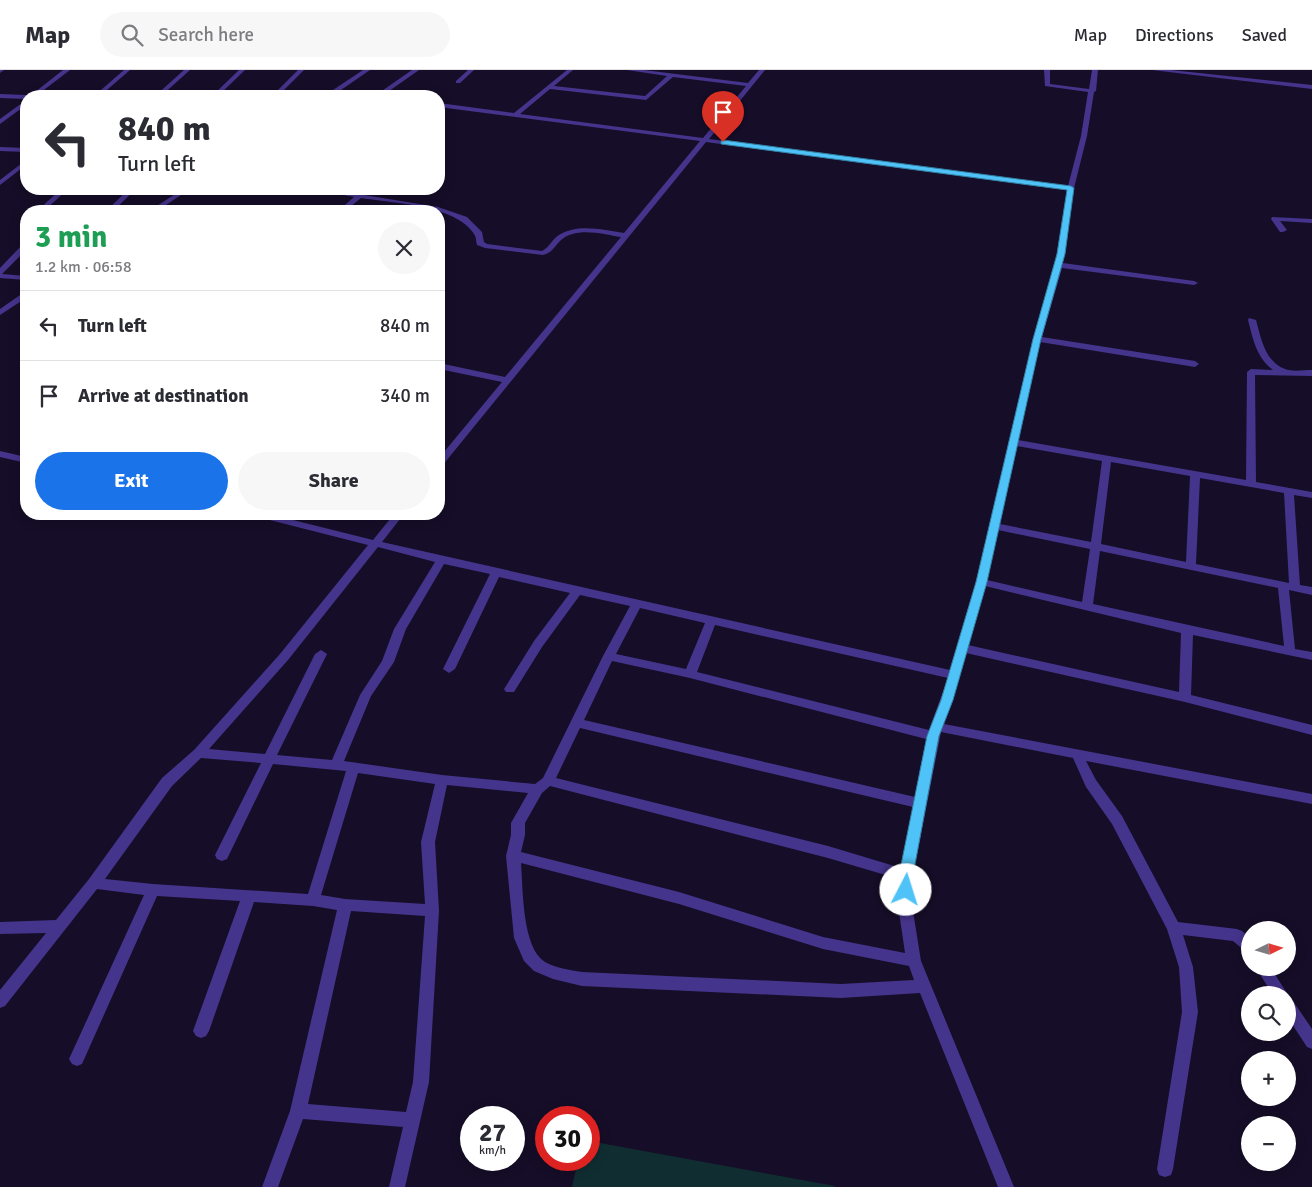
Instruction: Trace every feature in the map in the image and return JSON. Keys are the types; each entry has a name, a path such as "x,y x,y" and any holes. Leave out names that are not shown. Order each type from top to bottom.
{"street":[{"path":"41,90 67,70"},
{"path":"104,90 127,70"},
{"path":"165,90 187,70"},
{"path":"221,90 242,70"},
{"path":"281,90 301,70"},
{"path":"337,90 367,70"},
{"path":"386,90 416,70"},
{"path":"458,82 471,70"},
{"path":"515,115 570,70"},
{"path":"630,70 750,85"},
{"path":"548,87 646,98 682,70"},
{"path":"445,456 762,70"},
{"path":"1047,70 1047,85 1093,91"},
{"path":"1006,1187 914,961 905,904 906,875 934,732 954,675 981,582 1037,339 1059,264 1071,188 1093,91 1095,70"},
{"path":"1155,70 1312,87"},
{"path":"0,96 20,97"},
{"path":"445,106 1071,188"},
{"path":"0,122 20,107"},
{"path":"0,149 20,150"},
{"path":"0,183 20,167"},
{"path":"47,205 58,195"},
{"path":"116,205 126,195"},
{"path":"162,205 178,195"},
{"path":"353,195 417,205"},
{"path":"348,205 359,196"},
{"path":"445,211 466,220 480,235 480,243 485,246 543,253 549,251 560,238 570,233 598,231 627,236"},
{"path":"1283,230 1275,218 1312,221"},
{"path":"0,272 20,252"},
{"path":"1059,264 1194,283"},
{"path":"0,276 20,278"},
{"path":"0,312 20,299"},
{"path":"1252,320 1263,355 1270,364 1283,372"},
{"path":"1037,339 1195,364"},
{"path":"445,367 506,380"},
{"path":"1251,484 1251,372 1312,373"},
{"path":"1013,442 1312,496"},
{"path":"0,454 20,459"},
{"path":"1087,607 1107,459"},
{"path":"1191,566 1195,475"},
{"path":"1289,491 1295,588"},
{"path":"283,520 441,560 954,675"},
{"path":"0,1001 94,883 167,782 198,753 284,657 394,520"},
{"path":"995,526 1312,591"},
{"path":"336,765 366,695 388,662 400,628 441,560"},
{"path":"449,669 496,572"},
{"path":"981,582 1188,630 1312,656"},
{"path":"1283,586 1290,651"},
{"path":"510,689 538,644 578,590"},
{"path":"637,604 609,656 578,723 543,785 518,823 518,835 513,856 520,938 529,956 539,966 582,980 841,991 923,986"},
{"path":"690,674 711,621"},
{"path":"1185,698 1188,630"},
{"path":"962,648 1185,698 1312,730"},
{"path":"222,855 322,654"},
{"path":"609,656 934,732 1077,754 1312,799"},
{"path":"578,723 920,803"},
{"path":"198,753 336,765 442,780 543,785 828,852 906,875"},
{"path":"1077,754 1091,783 1116,820 1174,928 1186,967 1190,1012 1165,1169"},
{"path":"313,900 354,768"},
{"path":"397,1187 421,1082 432,911 428,842 442,780"},
{"path":"513,856 680,898 824,943 914,961"},
{"path":"94,883 153,890 313,900 345,905 432,911"},
{"path":"77,1059 153,890"},
{"path":"201,1031 249,896"},
{"path":"270,1187 298,1111 345,905"},
{"path":"0,928 59,926"},
{"path":"1174,928 1237,935 1241,939"},
{"path":"1296,1018 1312,1042"},
{"path":"298,1111 412,1120"}],"green space":[{"path":"600,1143 835,1186 835,1187 572,1187 576,1171 600,1171"}],"route":[{"path":"723,142 1071,188 1059,264 1037,339 981,582 947,700 933,736 906,875 906,890"}]}
